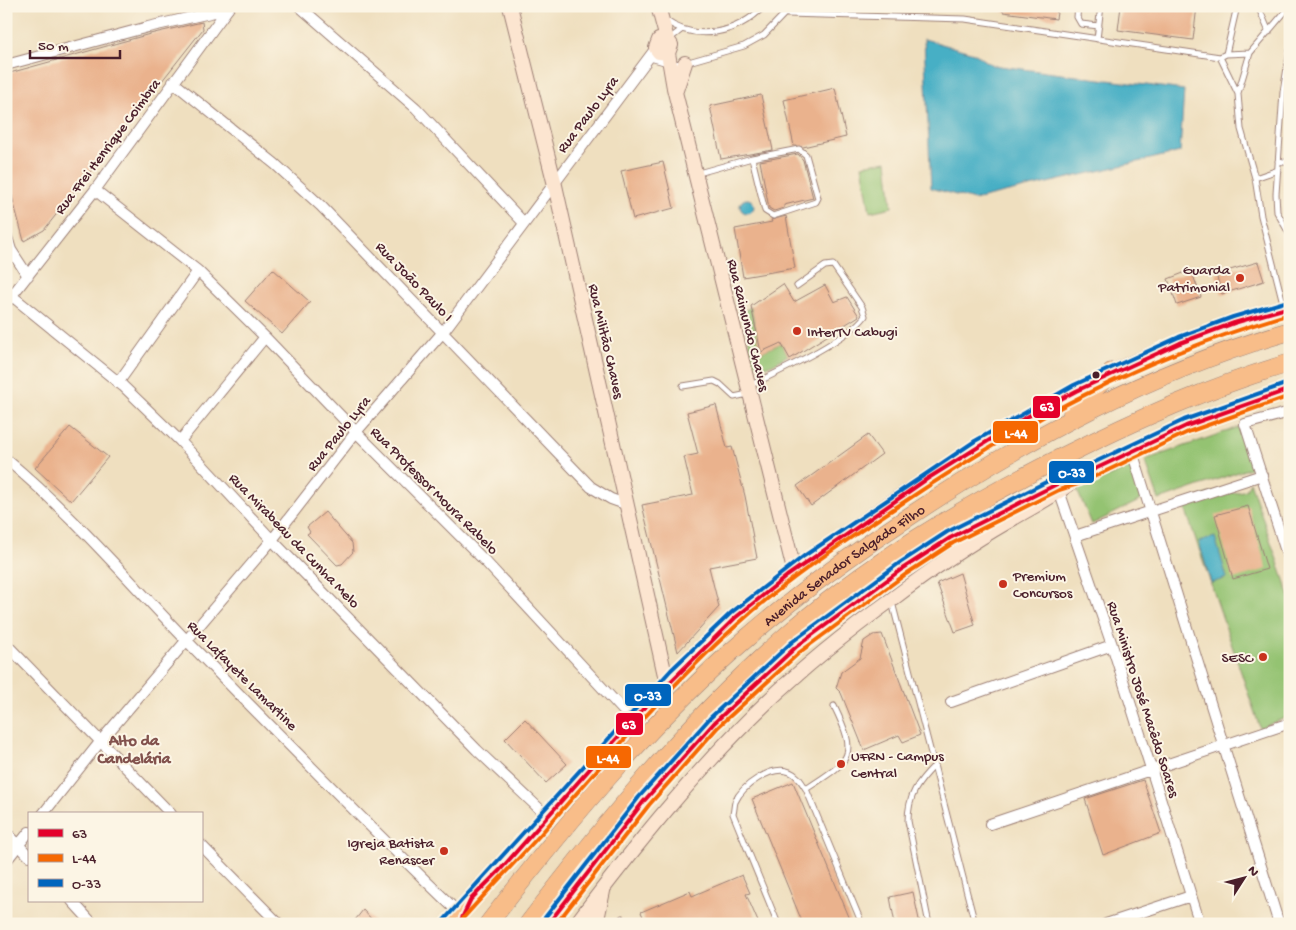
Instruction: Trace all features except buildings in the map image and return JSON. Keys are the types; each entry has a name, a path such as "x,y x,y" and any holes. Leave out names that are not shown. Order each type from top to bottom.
{"highway":[{"name":"Avenida Senador Salgado Filho","path":"491,920 600,787 665,716 748,637 798,596 885,532 946,492 1064,421 1188,364 1290,331"},
{"name":"Avenida Senador Salgado Filho","path":"528,924 622,804 676,742 778,642 835,594 940,522 1018,479 1116,430 1174,405 1290,363"},
{"path":"1064,421 1111,372"}],"main road":[{"name":"Rua Militão Chaves","path":"510,6 554,181 667,684"},
{"name":"Rua Raimundo Chaves","path":"658,10 661,52 675,90 748,391 794,570"},
{"path":"675,90 685,63"},
{"name":"Avenida Senador Salgado Filho","path":"458,917 667,684 736,617 794,570 912,488 1005,430 1111,372 1193,338 1287,307"},
{"path":"576,924 685,790 764,705 804,668 891,599 963,549 1078,476 1186,426 1290,389"},
{"path":"548,924 644,801 681,759 720,717 796,647 902,569 942,544 1059,488"},
{"path":"596,924 605,886"}],"street":[{"path":"300,6 416,108 524,223"},
{"path":"6,65 229,7"},
{"name":"Rua Frei Henrique Coimbra","path":"9,299 95,190 229,7"},
{"name":"Rua Paulo Lyra","path":"45,812 100,742 272,540 356,432 443,332 554,181 661,52"},
{"name":"Rua João Paulo I","path":"173,82 275,164 321,206 591,487 611,499 628,505"},
{"name":"Rua Professor Moura Rabelo","path":"95,190 198,271 265,337 356,432 484,560 633,721"},
{"path":"6,234 8,251 28,276"},
{"path":"118,383 198,271"},
{"name":"Rua Mirabeau da Cunha Melo","path":"9,299 118,383 180,441 272,540 477,750 547,816"},
{"path":"180,441 265,337"},
{"path":"1290,412 1245,424 1290,564"},
{"path":"1132,452 1280,924"},
{"name":"Rua Lafayete Lamartine","path":"6,459 74,520 186,640 458,917"},
{"path":"1075,536 1149,510 1262,475"},
{"name":"Rua Ministro José Macêdo Soares","path":"1059,488 1112,644 1200,924"},
{"path":"6,644 169,812"},
{"path":"951,702 1112,644"},
{"path":"990,824 1290,724"},
{"path":"6,832 28,855"},
{"path":"6,861 28,833"},
{"path":"202,846 279,924"},
{"path":"1106,924 1192,896"},
{"path":"73,902 93,924"}],"lane":[{"path":"658,10 681,30 698,34 723,31 750,19 764,6"},
{"path":"681,30 661,52 685,63 744,46 764,35 787,14 792,6"},
{"path":"1078,6 1077,17 1081,24 1099,26"},
{"path":"1097,39 1101,6"},
{"path":"1226,54 1237,6"},
{"path":"1258,6 1269,32"},
{"path":"1238,94 1250,53 1290,6"},
{"path":"787,14 965,19 1220,57 1226,54 1250,53"},
{"path":"1290,50 1283,92 1276,204 1281,221 1290,235"},
{"path":"1220,57 1238,94 1241,129 1255,178 1261,216 1287,307"},
{"path":"695,174 752,158 799,149 806,155 818,198 816,202 773,216 769,215 765,212 752,158"},
{"path":"1278,161 1290,163"},
{"path":"1255,178 1278,170"},
{"path":"683,386 714,381 734,397 748,391 839,337 865,316 862,308 833,265 825,266 797,286"},
{"path":"891,599 975,924"},
{"path":"806,789 845,761 849,738 834,706"},
{"path":"929,924 908,821 908,808 914,788 935,764"},
{"path":"778,924 733,814 735,803 744,790 761,776 775,771 789,771 796,775 806,789 862,924"}],"green space":[{"path":"887,161 892,207 870,212 862,165"},
{"path":"751,307 761,352 781,343 788,355 771,365 763,366 754,363 742,312"},
{"path":"1239,427 1253,467 1159,500 1145,460"},
{"path":"1131,467 1143,499 1092,524 1077,490"},
{"name":"SESC","path":"1250,482 1290,597 1290,716 1260,728 1183,502 1223,489 1234,493 1246,490"}],"water":[{"path":"924,39 974,53 992,65 1184,90 1180,152 974,200 931,188"},
{"path":"744,199 750,199 754,206 750,213 744,213 740,209 740,203"},
{"path":"1215,537 1227,578 1211,583 1199,542"}],"transit line":[{"name":"O-33","path":"444,920 671,670 732,612 804,556 975,441 1074,385 1179,337 1233,317 1288,301"},
{"name":"63","path":"459,924 471,899 500,870 643,709 735,618 787,576 927,479 1025,418 1076,391 1180,343 1234,323 1290,307"},
{"name":"L-44","path":"458,924 636,726 686,674 756,608 814,563 943,477 1037,420 1085,395 1183,350 1290,314"},
{"name":"O-33","path":"543,920 639,797 710,718 792,642 898,564 947,532 1054,478 1076,471 1184,420 1288,383"},
{"name":"63","path":"548,924 644,801 714,723 796,647 902,569 950,538 1057,484 1078,477 1186,426 1290,389"},
{"name":"L-44","path":"556,924 649,805 718,727 800,652 906,574 953,543 1059,490 1081,483 1188,432 1290,396"}],"place":[{"name":"Guarda Patrimonial","path":"1240,278"},
{"name":"InterTV Cabugi","path":"797,331"},
{"name":"Premium Concursos","path":"1003,584"},
{"name":"SESC","path":"1263,657"},
{"name":"UFRN - Campus Central","path":"841,764"},
{"name":"Igreja Batista Renascer","path":"444,851"}],"district":[{"name":"Alto da Candelária","path":"134,748"}]}
